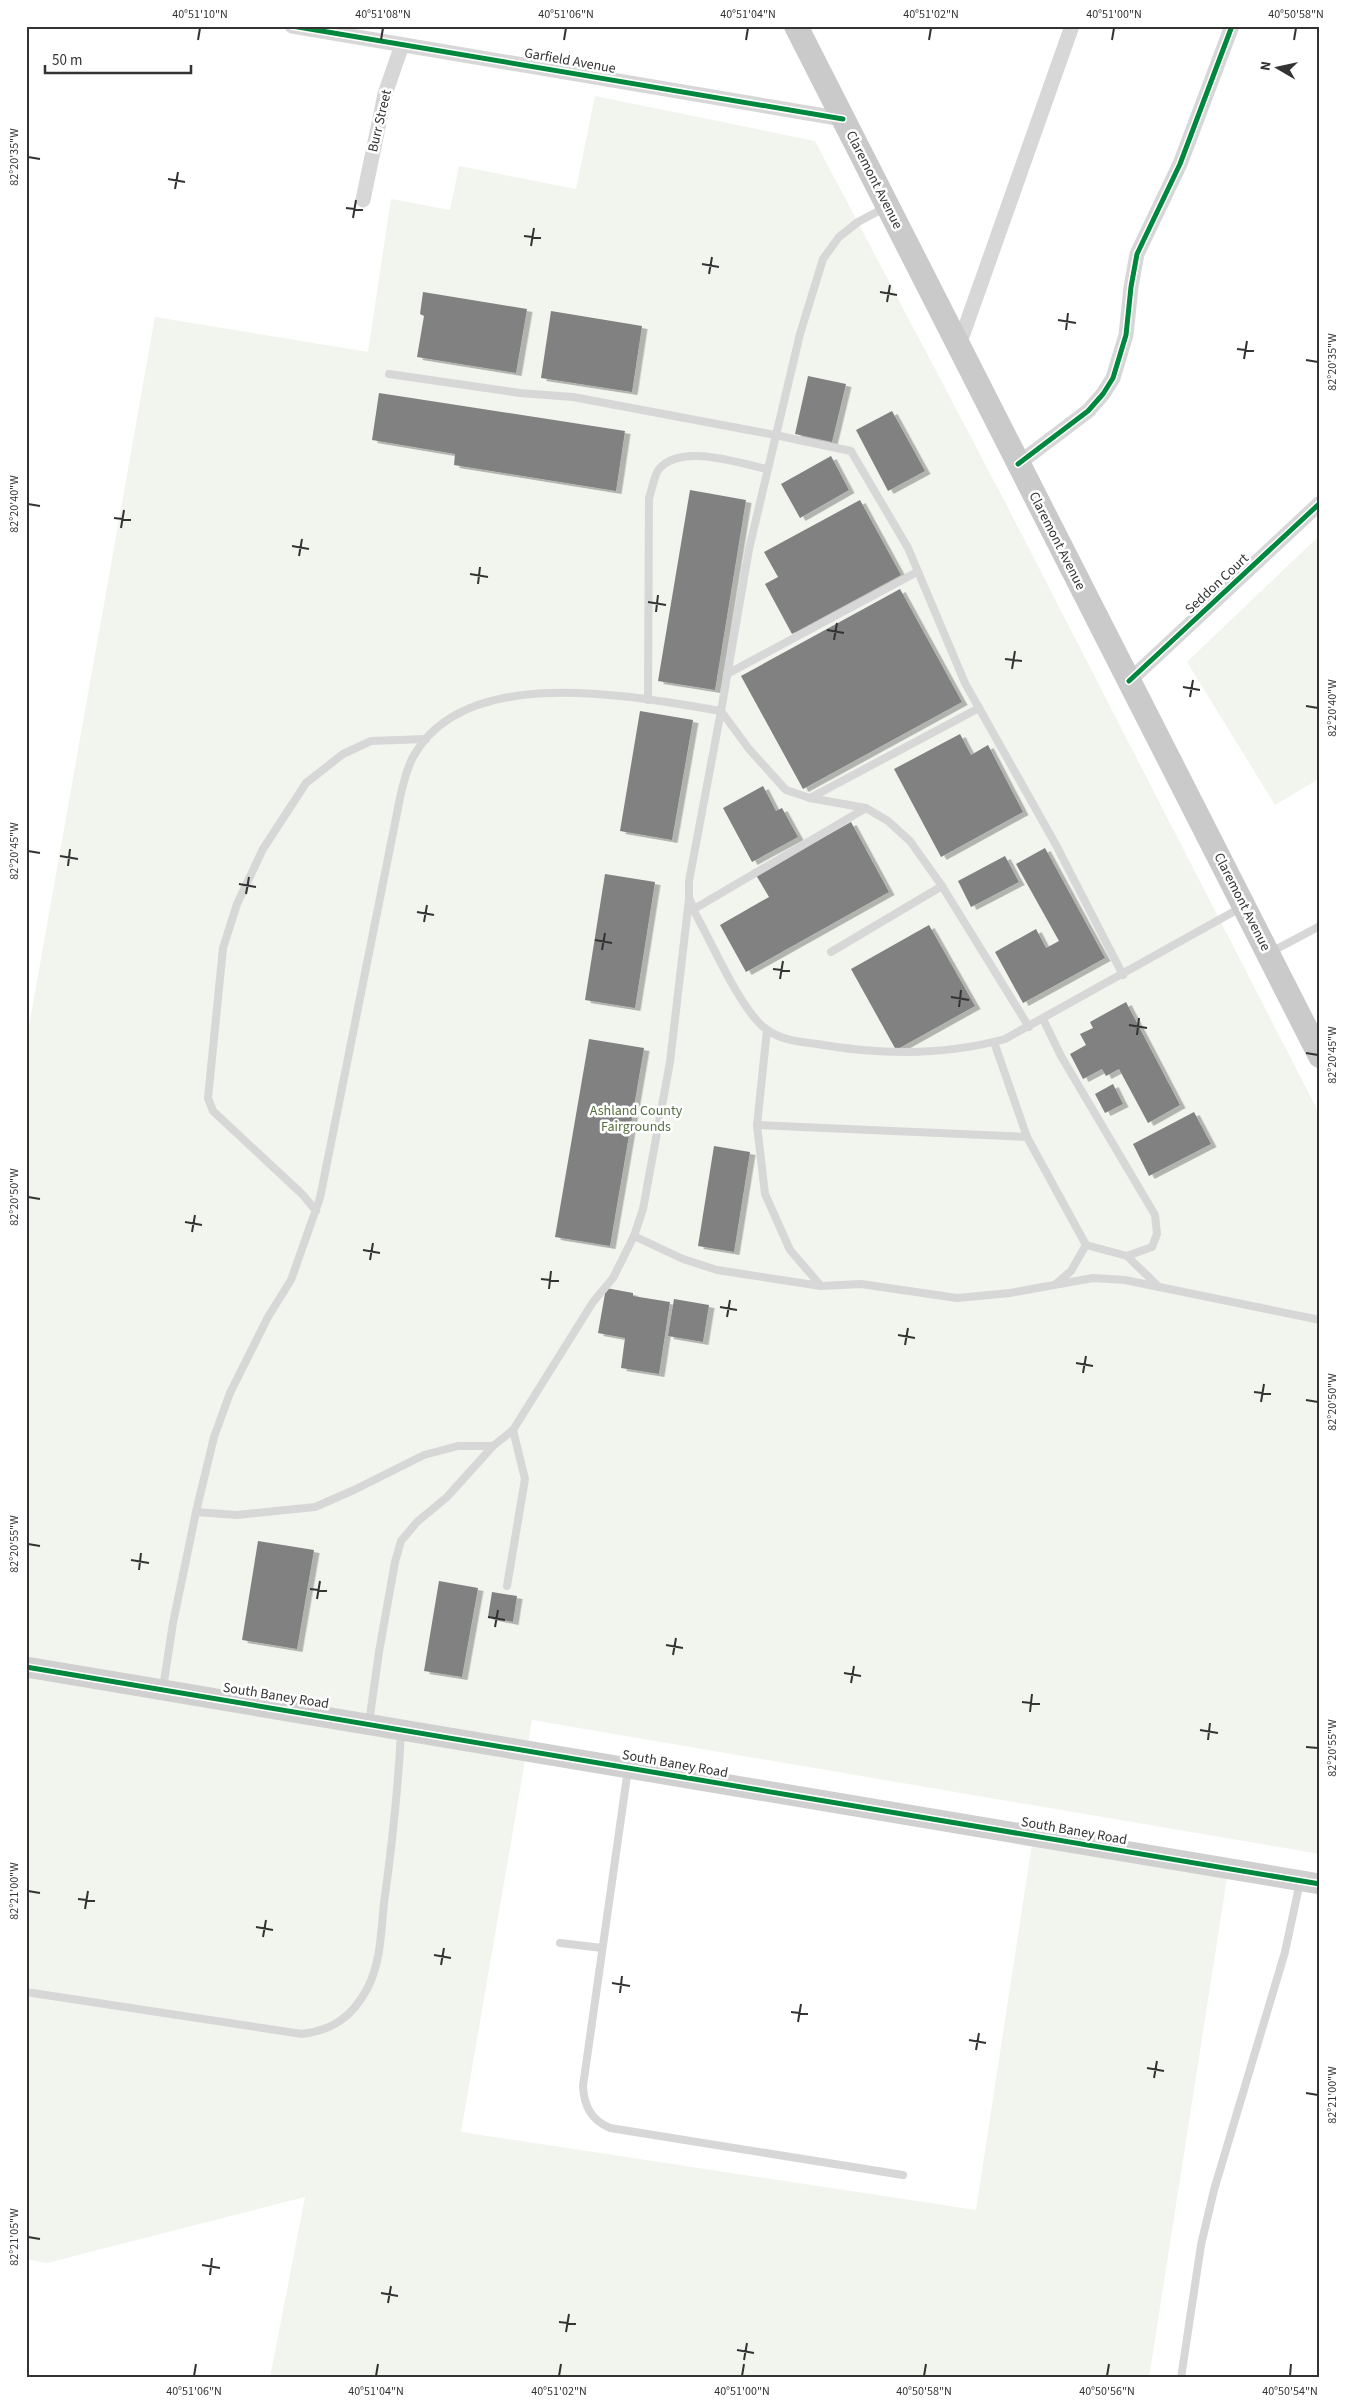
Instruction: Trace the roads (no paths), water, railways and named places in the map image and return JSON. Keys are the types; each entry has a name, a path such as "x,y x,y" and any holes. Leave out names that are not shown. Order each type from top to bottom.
{"main road":[{"name":"Claremont Avenue","path":"796,26 958,348 1320,1056"}],"street":[{"name":"Garfield Avenue","path":"292,26 843,119"},
{"path":"958,348 1072,26"},
{"path":"1018,464 1088,411 1103,394 1113,378 1126,334 1137,254 1180,164 1232,26"},
{"name":"Burr Street","path":"363,200 385,94 402,44"},
{"name":"Seddon Court","path":"1129,682 1320,503"},
{"name":"South Baney Road","path":"26,1667 401,1728 1310,1882"}],"lane":[{"path":"369,1723 395,1562 402,1541 417,1522 447,1497 493,1446 514,1430 592,1302 613,1278 634,1236 650,1182 670,1062 689,897 689,881 728,674 749,549 775,435 800,334 822,259 839,237 858,222 888,206"},
{"path":"389,374 520,393 573,397 851,451 908,548 965,683 1056,845 1123,975"},
{"path":"648,700 649,498 659,469 678,456 702,456 767,469"},
{"path":"728,674 917,572"},
{"path":"162,1689 173,1623 214,1437 230,1393 268,1317 291,1280 316,1212 334,1136 401,793 412,758 438,727 463,710 522,695 566,694 648,700 721,711 748,749 786,790 810,798 866,808 888,821 910,841 942,886 1029,1027"},
{"path":"810,798 980,708"},
{"path":"316,1212 303,1195 214,1111 208,1098 223,948 237,904 263,849 306,783 343,754 371,741 426,739"},
{"path":"694,909 866,808"},
{"path":"831,952 942,886"},
{"path":"689,897 751,1015 767,1030 796,1041 870,1051 910,1053 977,1047 1005,1039 1244,906"},
{"path":"1268,953 1320,926"},
{"path":"1043,1019 1061,1056 1155,1215 1157,1234 1152,1247 1127,1256"},
{"path":"767,1030 757,1125 765,1194 790,1250 821,1286"},
{"path":"994,1042 1027,1137 1086,1245 1127,1256 1161,1288"},
{"path":"757,1125 1027,1137"},
{"path":"634,1236 683,1258 717,1270 821,1286 861,1284 956,1298 1010,1293 1093,1278 1125,1280 1320,1320"},
{"path":"1055,1284 1071,1271 1086,1245"},
{"path":"507,1586 525,1480 514,1430"},
{"path":"196,1512 237,1515 315,1507 424,1455 458,1446 493,1446"},
{"path":"26,1992 302,2034 322,2031 340,2022 364,1994 377,1966 398,1791 401,1728"},
{"path":"628,1767 583,2086 584,2101 590,2114 599,2124 610,2128 903,2175"},
{"path":"1181,2378 1203,2236 1214,2190 1285,1952 1310,1882"},
{"path":"560,1943 602,1948"}],"park label":[{"name":"Ashland County Fairgrounds","path":"636,1120"}]}
